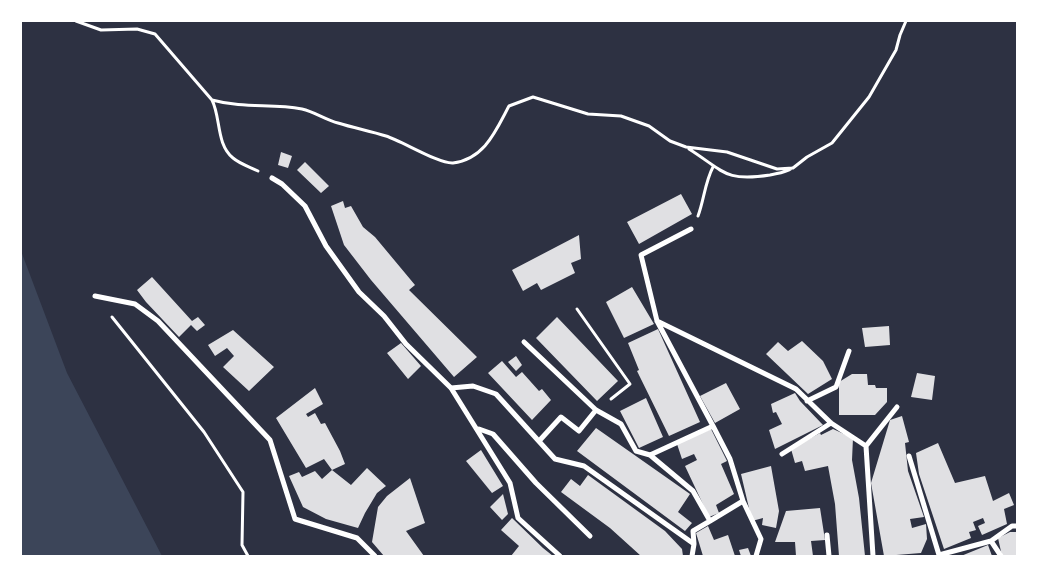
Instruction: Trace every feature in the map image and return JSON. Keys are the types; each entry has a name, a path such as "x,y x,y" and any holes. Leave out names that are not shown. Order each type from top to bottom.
{"street":[{"path":"272,178 282,184 304,206 326,246 360,292 384,316 406,344 451,388 510,483 518,518 560,556"},
{"path":"691,229 641,255 657,321 730,459 743,501 760,540 756,556"},
{"path":"95,296 135,304 158,321 270,440 295,519 357,538 375,556"},
{"path":"657,321 796,389 831,423 866,446"},
{"path":"524,342 596,410 621,424 636,451 650,455 693,491 710,521"},
{"path":"807,401 836,387 849,351"},
{"path":"451,388 473,386 496,394 540,440 555,459 584,466 694,544"},
{"path":"873,556 866,446 897,407"},
{"path":"540,440 561,417 579,431 596,410"},
{"path":"782,454 831,423"},
{"path":"650,455 713,426"},
{"path":"478,429 493,434 536,483 590,536"},
{"path":"908,456 939,555 991,541 1012,526 1017,526"},
{"path":"692,556 694,544 693,531 743,501"},
{"path":"827,535 829,556"},
{"path":"991,541 1001,556"}],"path":[{"path":"76,21 100,30 136,29 155,34 212,100 218,112 221,139 226,151 234,159 272,178"},
{"path":"686,147 713,167 731,176 743,177 785,173 832,143 869,97 896,50 906,21"},
{"path":"212,100 233,106 304,110 337,123 387,136 440,161 452,163 464,160 486,146 496,134 509,106 533,97 588,114 621,116 638,120 670,141 686,147 727,152 777,168 793,168"},
{"path":"691,229 702,206 707,178 713,167"},
{"path":"95,296 204,432 243,492 242,545 248,556"},
{"path":"576,309 630,384 596,410"}],"shaded area":[{"path":"21,251 67,373 162,556 21,556"}],"building":[{"path":"281,152 292,156 288,168 278,165"},
{"path":"305,162 329,186 321,193 297,170"},
{"path":"681,194 692,214 639,244 627,222"},
{"path":"343,201 345,208 351,206 363,227 375,237 415,285 409,290 477,357 454,377 371,280 344,245 331,206"},
{"path":"579,235 581,259 571,263 575,273 541,290 537,283 523,291 512,270"},
{"path":"152,277 192,321 198,317 205,325 197,331 191,325 179,337 137,290"},
{"path":"632,287 654,324 624,338 606,302"},
{"path":"557,317 618,381 597,401 536,338"},
{"path":"889,326 890,345 865,347 862,328"},
{"path":"658,329 700,422 669,436 637,371 639,370 628,343"},
{"path":"233,330 274,367 249,391 223,367 234,356 227,348 215,356 208,345"},
{"path":"802,341 823,361 832,379 808,394 766,354 778,342 788,351"},
{"path":"401,343 421,366 408,379 387,353"},
{"path":"516,356 522,365 516,371 508,362"},
{"path":"502,361 516,377 522,372 539,391 542,389 551,400 532,420 488,373"},
{"path":"917,373 935,376 932,400 911,397"},
{"path":"852,374 867,374 868,385 875,385 876,388 887,388 887,402 875,415 839,415 839,382"},
{"path":"726,383 740,409 715,423 700,396"},
{"path":"315,388 323,404 306,414 308,417 315,413 321,424 325,423 340,451 345,464 332,470 324,459 306,468 276,418"},
{"path":"795,393 800,401 823,425 775,449 769,430 782,424 776,412 773,413 771,404"},
{"path":"646,398 663,437 639,448 620,411"},
{"path":"902,416 909,442 905,443 908,471 924,517 910,519 912,528 926,524 927,539 921,553 884,556 871,483 890,420"},
{"path":"596,428 690,494 678,512 692,523 685,531 577,451"},
{"path":"711,429 727,461 721,464 734,494 716,505 719,513 709,517 685,466 697,460 694,454 682,459 677,444"},
{"path":"833,429 853,438 852,460 859,498 865,556 839,556 835,504 828,466 805,471 802,461 795,463 791,449 820,433 821,435"},
{"path":"938,443 955,483 985,476 993,501 1009,493 1014,505 1004,509 1007,524 982,535 978,526 985,523 983,518 973,522 976,530 969,532 971,538 944,549 919,474 916,453"},
{"path":"481,450 503,486 492,493 466,461"},
{"path":"771,466 779,511 776,528 762,525 763,518 752,521 741,474"},
{"path":"367,468 386,486 377,493 358,528 326,519 303,507 289,476 299,472 302,477 315,471 322,479 332,470 351,485"},
{"path":"588,475 665,531 682,549 683,556 641,556 610,528 561,492 571,479 580,486"},
{"path":"410,478 425,523 406,531 424,556 384,556 372,542 378,507 387,496"},
{"path":"503,494 508,514 502,520 490,507"},
{"path":"820,508 825,540 811,541 813,556 796,556 795,542 775,542 786,511"},
{"path":"512,518 553,556 511,556 519,546 501,530"},
{"path":"708,526 714,540 728,535 735,556 703,556 696,533"},
{"path":"1010,532 1017,532 1017,556 1002,556 998,538"},
{"path":"988,545 992,556 961,556"},
{"path":"748,548 751,556 741,556 739,550"}]}
